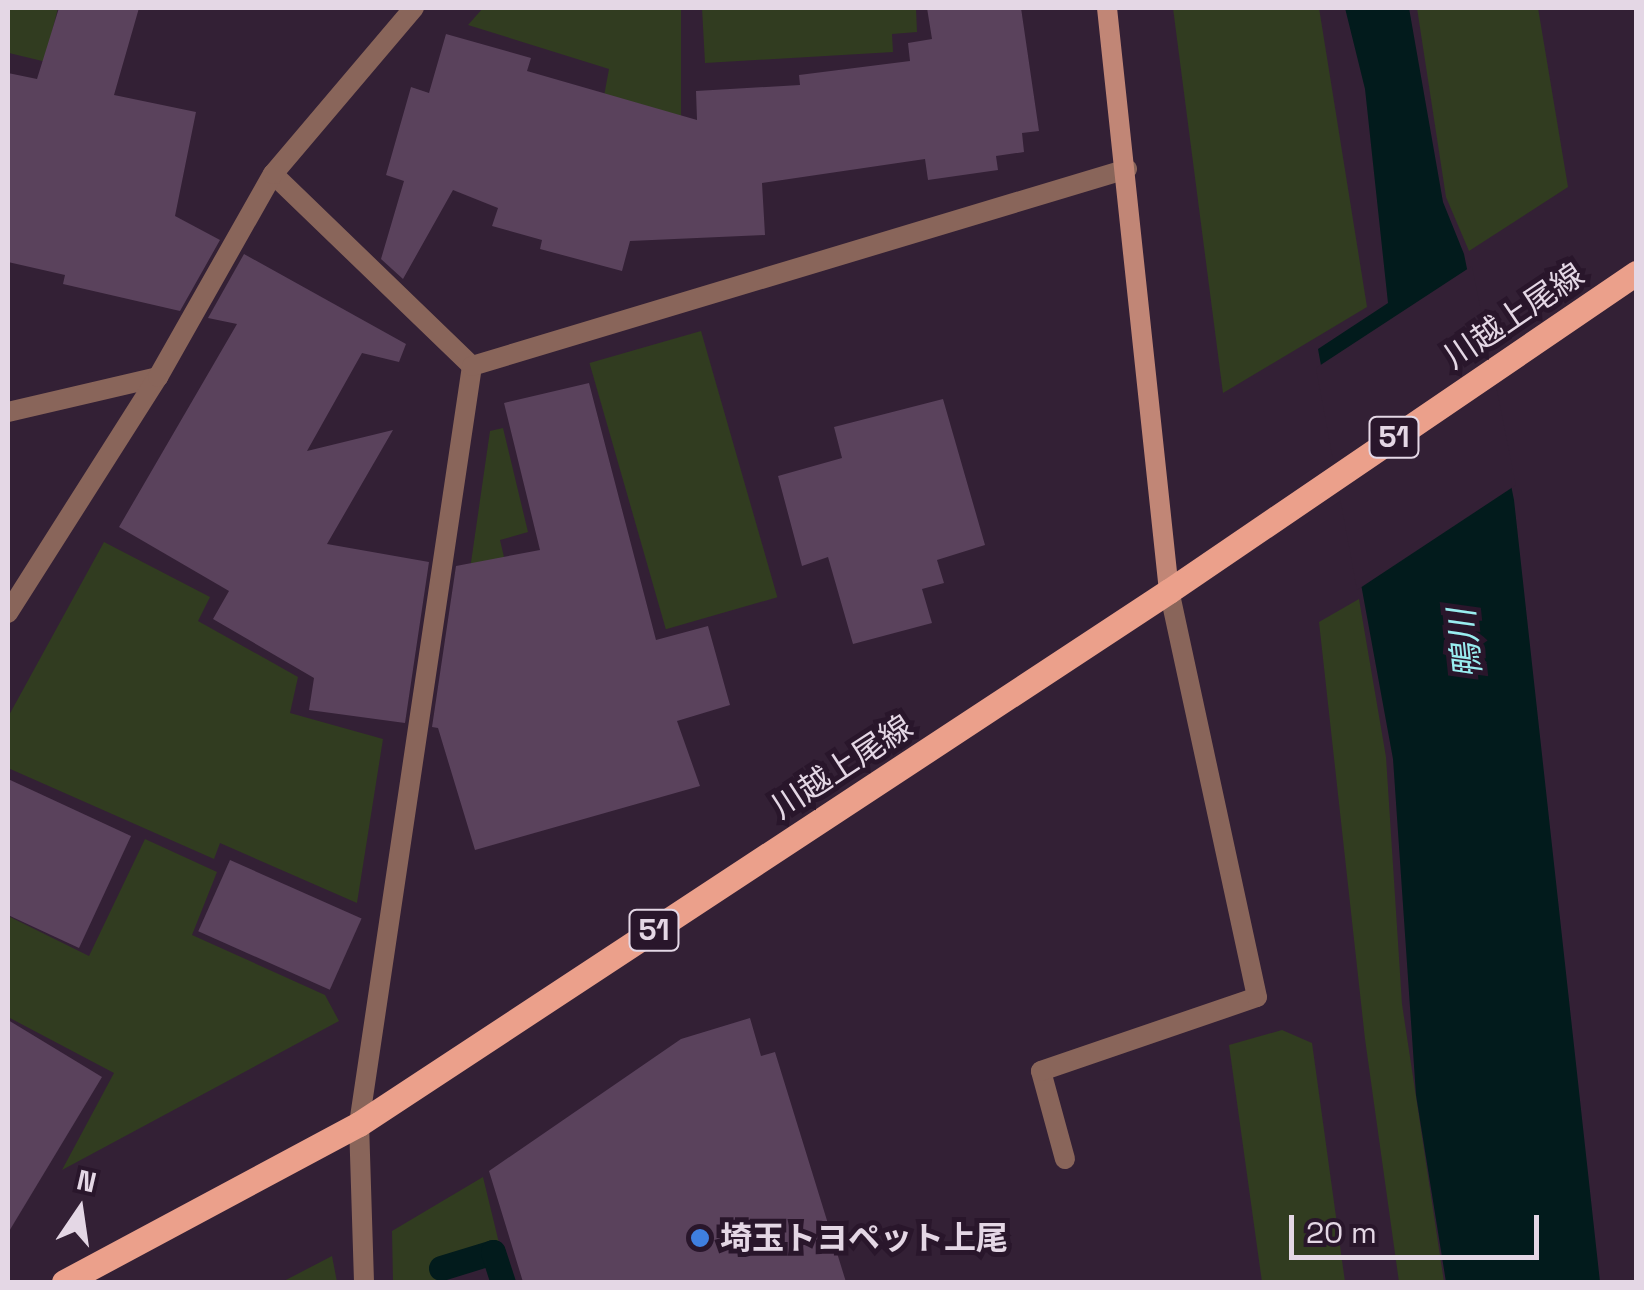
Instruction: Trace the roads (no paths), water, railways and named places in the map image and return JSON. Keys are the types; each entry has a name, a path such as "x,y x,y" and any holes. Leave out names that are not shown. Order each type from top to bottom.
{"main road":[{"name":"川越上尾線","path":"64,1282 359,1124 1169,591 1636,273"}],"street":[{"path":"8,613 158,377 273,174 414,8"},
{"path":"1065,1159 1041,1071 1257,998 1169,591 1107,8"},
{"path":"472,366 1127,169"},
{"path":"273,174 472,366"},
{"path":"364,1282 359,1124 472,366"},
{"path":"8,412 158,377"}],"water":[{"name":"鴨川","path":"1345,8 1409,8 1443,202 1464,254 1514,500 1600,1282 1446,1282 1416,1095 1393,759 1318,349 1388,303 1365,89"}],"waterway":[{"path":"441,1268 493,1252 503,1282"}],"place":[{"name":"埼玉トヨペット上尾","path":"700,1238"}]}
